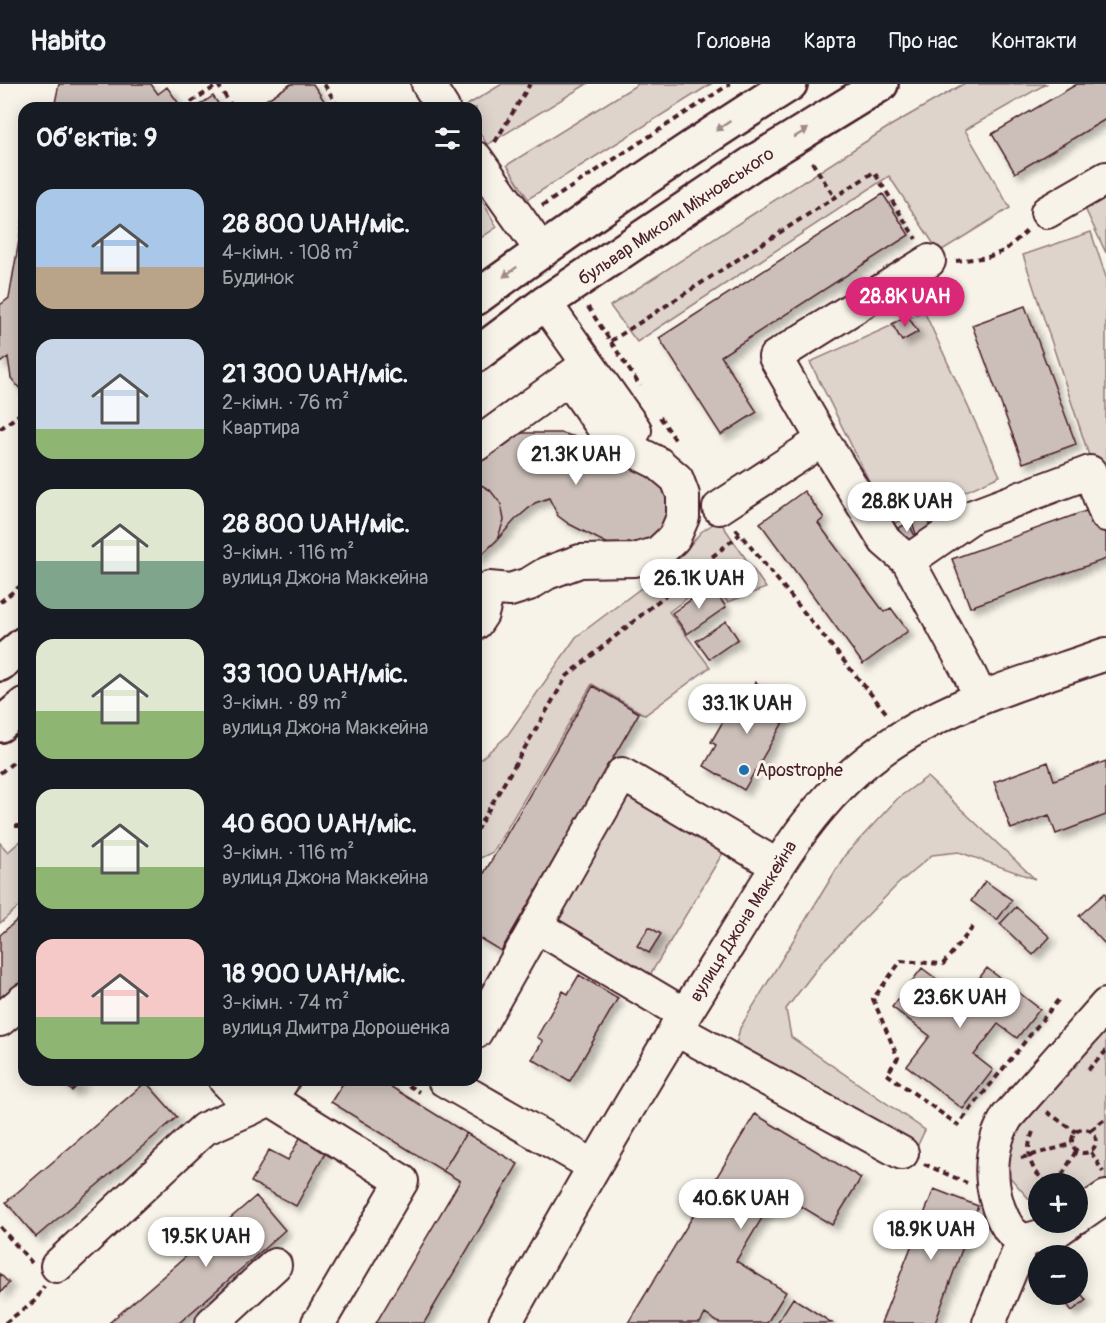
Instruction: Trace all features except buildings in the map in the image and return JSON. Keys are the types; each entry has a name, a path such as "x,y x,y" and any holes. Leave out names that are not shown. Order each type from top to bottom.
{"highway":[{"path":"482,293 736,117 790,84"},
{"name":"бульвар Миколи Міхновського","path":"482,350 545,303 759,159 881,84"},
{"path":"0,664 18,649"},
{"path":"0,725 18,710"}],"street":[{"path":"428,84 439,102"},
{"path":"482,167 541,250"},
{"path":"1047,212 1106,178"},
{"path":"929,261 775,357 885,541 908,561 981,698"},
{"path":"482,614 482,577 510,590 580,561 635,560 658,553 674,538 682,517 683,495 676,479 658,464 630,449 602,426 545,303"},
{"path":"578,371 635,430"},
{"path":"482,441 578,371"},
{"path":"719,507 823,440"},
{"path":"908,561 973,516 1090,472 1106,515"},
{"name":"вулиця Джона Маккейна","path":"505,1323 680,1021 778,866 816,811 873,756 946,712 1106,654"},
{"path":"482,1021 622,774 778,866"},
{"path":"536,926 659,1000 680,1021 909,1156"},
{"path":"0,1020 18,1005"},
{"path":"1023,1241 1010,1230 995,1200 992,1182 981,1175 993,1157 997,1138 1006,1117 1106,1005"},
{"path":"241,1086 268,1096 402,1181 318,1323"},
{"path":"455,1086 594,1166"},
{"path":"52,1273 204,1129 268,1096"},
{"path":"1088,1209 1106,1197"},
{"path":"1023,1241 1051,1233"},
{"path":"989,1323 1023,1241"},
{"path":"212,1323 275,1265"}],"path":[{"path":"324,84 335,102"},
{"path":"482,155 530,84"},
{"path":"519,219 730,84"},
{"path":"191,102 218,85 229,102"},
{"path":"812,162 835,198"},
{"path":"611,341 874,172 929,261 963,261 988,257 1004,251 1047,212"},
{"path":"0,429 18,416"},
{"path":"719,507 888,714"},
{"path":"482,821 567,676 740,534"},
{"path":"0,602 18,588"},
{"path":"0,773 18,759"},
{"path":"973,927 943,964 901,961 873,999 898,1058 887,1074 958,1125 1059,999"},
{"path":"1024,1097 1076,1132"},
{"path":"1091,1130 1106,1118"},
{"path":"1034,1128 1029,1139 1028,1151 1030,1162 1036,1173"},
{"path":"1083,1129 1094,1133 1097,1141 1091,1152 1083,1154 1076,1151 1072,1144 1076,1132 1083,1129"},
{"path":"909,1156 981,1175 1029,1156 1072,1144"},
{"path":"1063,1173 1076,1151"},
{"path":"1091,1152 1106,1176"},
{"path":"0,1227 52,1273 36,1300 5,1323"}],"shaded area":[{"path":"502,84 587,84 487,145 482,136 482,102 472,102"},
{"path":"638,84 711,84 528,199 507,165"},
{"path":"963,84 1046,84 965,130 1010,208 939,252 889,176 637,342 610,306 890,126"},
{"path":"1106,190 1106,253 1082,202"},
{"path":"482,201 497,227 482,237"},
{"path":"1091,232 1106,277 1106,474 1096,477 1023,255"},
{"path":"924,311 1000,476 891,525 810,362"},
{"path":"719,520 766,588 728,602 709,581 669,612 710,667 645,715 592,684 493,852 482,857 482,758 507,736 576,637 677,561 701,532"},
{"path":"927,777 1035,879 959,852 932,855 898,884 822,962 786,1009 791,1037 925,1130 916,1149 735,1049 740,1028 845,855 898,798"},
{"path":"623,789 727,846 647,980 551,923"},
{"path":"0,843 8,852 18,843 18,907 0,923"},
{"path":"1106,1027 1106,1179 1088,1191 1088,1173 1028,1173 1028,1198 1007,1174 1010,1128"}],"place":[{"name":"Apostrophe","path":"744,770"}]}
